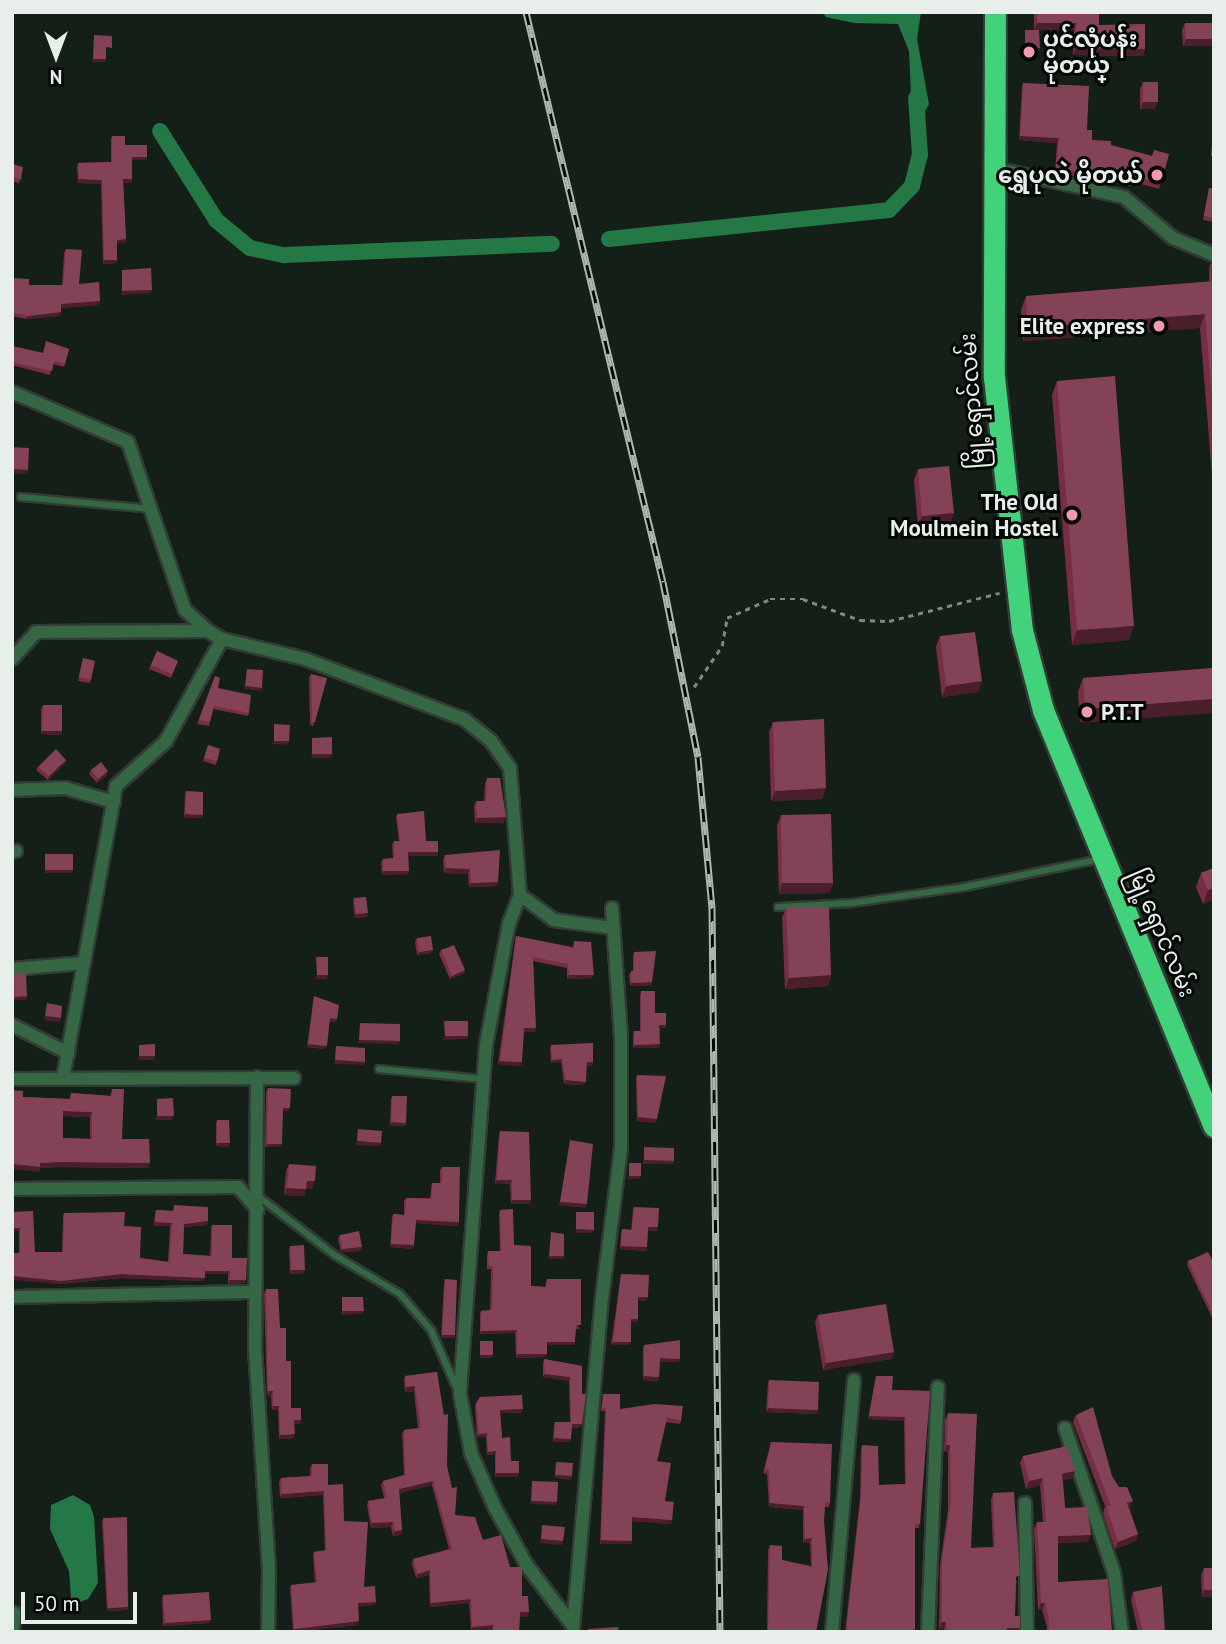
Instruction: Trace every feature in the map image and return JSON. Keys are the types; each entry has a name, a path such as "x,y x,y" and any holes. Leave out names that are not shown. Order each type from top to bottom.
{"highway":[{"name":"မြို့ရှောင်လမ်း","path":"995,12 994,377 1016,589 1043,710 1214,1126"}],"street":[{"path":"994,168 1124,197 1173,238 1214,255"},
{"path":"12,392 128,442 154,509 185,610 208,631 222,639 304,659 464,719 491,741 510,768 520,895 509,923 483,1079 460,1394 471,1453 495,1508 528,1567 573,1629"},
{"path":"12,659 36,632 208,631"},
{"path":"63,1078 116,786 166,741 222,639"},
{"path":"12,790 65,789 114,802"},
{"path":"520,895 554,920 613,928"},
{"path":"573,1629 601,1306 621,1147 621,1037 612,908"},
{"path":"12,969 84,963"},
{"path":"12,1025 68,1053"},
{"path":"257,1077 258,1210 255,1292 268,1632"},
{"path":"12,1079 294,1078"},
{"path":"12,1189 238,1187 258,1210"},
{"path":"12,1297 255,1292"},
{"path":"832,1632 854,1380"},
{"path":"928,1632 938,1387"},
{"path":"1065,1428 1114,1573 1122,1632"},
{"path":"1025,1503 1027,1632"},
{"path":"13,1632 14,1613"}],"lane":[{"path":"21,497 154,509"},
{"path":"778,906 852,903 953,889 1102,858"},
{"path":"379,1069 483,1079"},
{"path":"258,1196 336,1256 400,1294 431,1330 460,1394"}],"path":[{"path":"694,687 722,646 727,618 771,599 803,599 860,620 888,621 1016,589"}],"shaded area":[{"path":"822,12 921,12 917,39 929,104 921,119 912,117 909,51 898,24 854,23 826,17"},
{"path":"73,1495 90,1505 94,1517 98,1583 88,1599 77,1603 71,1598 69,1571 50,1529 51,1505"}],"building":[{"path":"1037,12 1099,12 1099,25 1145,24 1145,49 1076,48 1076,23 1037,23"},
{"path":"1185,23 1214,23 1214,39 1186,39"},
{"path":"1025,30 1039,30 1040,48 1025,48"},
{"path":"94,35 112,36 112,48 106,47 106,59 93,59"},
{"path":"1143,82 1158,82 1158,102 1143,102"},
{"path":"1023,83 1089,86 1087,130 1092,130 1092,140 1111,141 1111,145 1152,156 1154,150 1169,154 1161,184 1135,177 1134,181 1056,168 1059,138 1020,136"},
{"path":"1214,132 1214,157 1211,156"},
{"path":"112,136 125,136 125,145 147,145 147,157 132,157 132,179 123,179 126,239 117,240 117,260 104,260 102,180 79,179 78,163 112,162"},
{"path":"12,164 23,167 21,179 12,177"},
{"path":"1209,188 1214,189 1214,218 1204,216"},
{"path":"66,249 82,250 79,284 99,282 100,301 61,304 61,312 28,316 12,312 12,278 29,279 29,285 63,285"},
{"path":"151,268 152,290 122,291 122,270"},
{"path":"1214,281 1214,423 1205,314 1028,328 1026,296"},
{"path":"46,341 69,349 65,364 54,361 52,371 12,362 12,346 43,353"},
{"path":"1115,376 1134,626 1077,630 1057,381"},
{"path":"12,447 29,448 28,470 12,469"},
{"path":"949,466 954,513 922,516 918,469"},
{"path":"975,632 982,681 946,686 940,636"},
{"path":"157,651 178,661 172,674 151,665"},
{"path":"83,658 95,661 91,680 79,677"},
{"path":"1214,668 1214,699 1085,709 1083,678"},
{"path":"247,669 263,670 262,688 245,686"},
{"path":"311,674 327,678 315,722 312,722"},
{"path":"215,676 220,678 218,688 251,695 249,713 214,706 210,722 199,720"},
{"path":"43,705 62,705 62,731 42,731"},
{"path":"824,719 826,788 775,791 773,722"},
{"path":"274,724 290,725 289,741 274,741"},
{"path":"332,737 332,754 312,754 312,738"},
{"path":"208,745 220,749 217,761 204,758"},
{"path":"56,749 66,760 49,776 38,767"},
{"path":"101,762 108,771 98,779 91,770"},
{"path":"487,778 500,778 506,817 477,818 476,801 486,801"},
{"path":"186,791 203,792 203,815 185,814"},
{"path":"424,811 426,841 438,841 438,852 408,852 409,871 383,871 383,859 394,858 394,841 400,841 397,814"},
{"path":"831,814 833,883 782,883 781,815"},
{"path":"500,850 498,882 471,883 470,869 446,868 445,855"},
{"path":"45,854 73,854 73,870 45,870"},
{"path":"1214,868 1214,888 1208,890 1201,873"},
{"path":"366,897 368,913 356,914 354,898"},
{"path":"786,907 829,907 831,975 789,978"},
{"path":"431,936 433,950 419,952 417,938"},
{"path":"516,936 574,948 574,941 591,942 594,975 569,975 568,964 533,957 536,1028 524,1028 522,1062 500,1061"},
{"path":"454,945 465,970 452,976 441,950"},
{"path":"656,951 652,982 631,983 634,952"},
{"path":"316,957 328,957 328,975 317,975"},
{"path":"26,973 27,996 15,997 14,974"},
{"path":"641,991 655,991 655,1013 666,1013 666,1025 659,1025 660,1044 634,1045 634,1031 641,1031"},
{"path":"314,996 339,1005 337,1019 330,1018 327,1046 308,1044"},
{"path":"47,1003 62,1006 61,1018 45,1016"},
{"path":"444,1021 468,1021 468,1036 445,1036"},
{"path":"360,1023 400,1024 400,1041 359,1040"},
{"path":"593,1043 593,1062 587,1062 586,1082 566,1080 562,1059 552,1060 551,1045"},
{"path":"155,1044 155,1056 139,1056 139,1045"},
{"path":"336,1046 365,1048 365,1062 335,1060"},
{"path":"637,1075 666,1076 657,1119 638,1117"},
{"path":"268,1088 291,1089 290,1108 283,1108 282,1144 267,1144"},
{"path":"112,1089 124,1089 122,1139 149,1139 150,1163 61,1162 40,1163 40,1167 12,1164 12,1090 23,1091 23,1097 71,1099 71,1093 112,1096","holes":["63,1111 92,1112 92,1139 63,1138"]},
{"path":"392,1096 407,1096 406,1123 391,1122"},
{"path":"173,1098 174,1116 157,1116 157,1099"},
{"path":"217,1120 229,1120 230,1143 217,1143"},
{"path":"358,1129 382,1131 381,1143 357,1141"},
{"path":"500,1131 529,1132 531,1200 512,1200 512,1180 497,1180"},
{"path":"570,1140 593,1144 587,1204 560,1202"},
{"path":"644,1147 674,1148 674,1161 644,1160"},
{"path":"629,1163 641,1163 641,1176 629,1176"},
{"path":"289,1164 316,1166 315,1181 307,1181 306,1189 287,1188"},
{"path":"442,1167 460,1167 459,1222 416,1220 414,1245 391,1244 393,1214 405,1215 406,1198 431,1199 432,1183 442,1183"},
{"path":"174,1205 208,1207 208,1221 184,1224 183,1254 212,1256 212,1225 232,1225 232,1258 247,1258 246,1280 230,1280 230,1271 205,1271 205,1278 121,1274 61,1281 12,1276 12,1253 20,1253 20,1228 12,1228 12,1212 33,1211 35,1252 63,1252 64,1213 125,1212 124,1226 141,1227 140,1258 169,1262 172,1223 155,1222 156,1210 174,1211"},
{"path":"634,1207 659,1208 658,1227 648,1227 647,1247 621,1246 622,1229 632,1230"},
{"path":"513,1209 514,1245 531,1246 531,1286 546,1287 547,1279 581,1279 581,1325 576,1325 575,1342 547,1342 547,1354 517,1354 517,1330 481,1331 481,1311 492,1310 493,1266 489,1266 488,1251 501,1251 500,1210"},
{"path":"576,1212 594,1212 594,1230 576,1229"},
{"path":"359,1231 362,1247 342,1249 340,1235"},
{"path":"551,1232 564,1234 564,1256 549,1256"},
{"path":"304,1245 305,1270 291,1270 290,1246"},
{"path":"1208,1252 1214,1263 1214,1316 1188,1261"},
{"path":"621,1274 649,1275 648,1297 638,1297 638,1319 631,1319 631,1342 613,1342"},
{"path":"445,1279 457,1280 455,1335 442,1335"},
{"path":"266,1289 278,1289 280,1328 286,1328 286,1361 291,1361 291,1408 301,1408 301,1420 294,1420 295,1434 280,1435 279,1406 273,1406 273,1391 268,1391"},
{"path":"342,1297 363,1297 364,1311 342,1311"},
{"path":"886,1304 894,1352 826,1363 818,1315"},
{"path":"680,1340 680,1359 660,1358 659,1377 644,1376 644,1345"},
{"path":"480,1341 493,1341 493,1355 480,1355"},
{"path":"544,1359 582,1366 582,1394 586,1394 582,1424 572,1424 571,1439 554,1438 555,1422 571,1422 570,1377 545,1374"},
{"path":"437,1372 444,1415 448,1414 447,1466 452,1488 457,1487 455,1515 475,1517 483,1540 501,1535 510,1567 522,1567 522,1596 528,1596 529,1612 520,1612 519,1632 493,1632 493,1625 472,1627 471,1599 431,1603 430,1570 418,1574 413,1559 452,1549 433,1481 399,1489 402,1530 395,1531 393,1522 372,1523 368,1501 387,1498 383,1481 405,1475 404,1430 421,1428 415,1386 406,1387 405,1376"},
{"path":"876,1376 893,1376 892,1390 930,1391 920,1524 915,1524 915,1632 846,1632 861,1495 862,1445 878,1446 879,1485 906,1484 905,1417 869,1416"},
{"path":"769,1380 819,1382 818,1410 768,1408"},
{"path":"603,1394 620,1394 620,1409 654,1404 683,1406 681,1421 667,1418 657,1461 671,1463 665,1501 674,1502 672,1520 632,1517 632,1541 601,1540 606,1408 602,1408"},
{"path":"522,1395 523,1409 500,1410 502,1438 510,1437 511,1461 519,1461 519,1473 496,1473 496,1451 488,1452 487,1433 479,1434 476,1403 480,1397"},
{"path":"1093,1407 1112,1476 1119,1487 1127,1487 1133,1501 1127,1503 1138,1534 1118,1542 1106,1506 1111,1506 1076,1415"},
{"path":"948,1413 977,1414 971,1548 995,1547 993,1493 1014,1492 1020,1575 1016,1577 1015,1616 1020,1616 1020,1628 1007,1628 1006,1632 947,1632 946,1622 942,1622 942,1558 951,1501"},
{"path":"771,1442 832,1444 830,1503 825,1502 824,1520 828,1570 816,1632 768,1631 770,1545 782,1546 782,1560 812,1567 812,1538 805,1539 804,1506 770,1503 769,1470 765,1469"},
{"path":"1067,1446 1075,1471 1062,1474 1065,1508 1087,1507 1091,1535 1058,1536 1058,1582 1108,1579 1112,1632 1048,1632 1049,1620 1045,1603 1041,1603 1037,1522 1046,1522 1043,1478 1029,1481 1023,1456"},
{"path":"556,1462 573,1463 572,1476 555,1475"},
{"path":"312,1464 328,1464 328,1485 343,1484 344,1521 368,1522 364,1587 375,1586 376,1602 358,1603 359,1621 294,1629 291,1585 317,1582 314,1552 326,1550 324,1491 282,1494 281,1478 312,1476"},
{"path":"532,1481 558,1482 557,1502 531,1501"},
{"path":"127,1517 128,1607 108,1608 103,1518"},
{"path":"542,1525 565,1527 563,1541 541,1539"},
{"path":"1204,1568 1214,1568 1214,1590 1204,1590"},
{"path":"1162,1586 1165,1632 1143,1632 1133,1592"},
{"path":"209,1592 211,1620 165,1623 163,1595"},
{"path":"618,1627 619,1632 588,1632 588,1629"}],"waterway":[{"path":"609,239 889,210 912,186 920,155 916,98"},
{"path":"160,131 216,220 250,248 284,255 552,244"}],"railway":[{"path":"526,12 663,582 698,757 712,908 720,1632"}],"place":[{"name":"ပင်လုံပန်း မိုတယ္","path":"1029,52"},
{"name":"ရွှေပုလဲ မိုတယ်","path":"1157,175"},
{"name":"Elite express","path":"1159,326"},
{"name":"The Old Moulmein Hostel","path":"1072,515"},
{"name":"P.T.T","path":"1087,712"}]}
